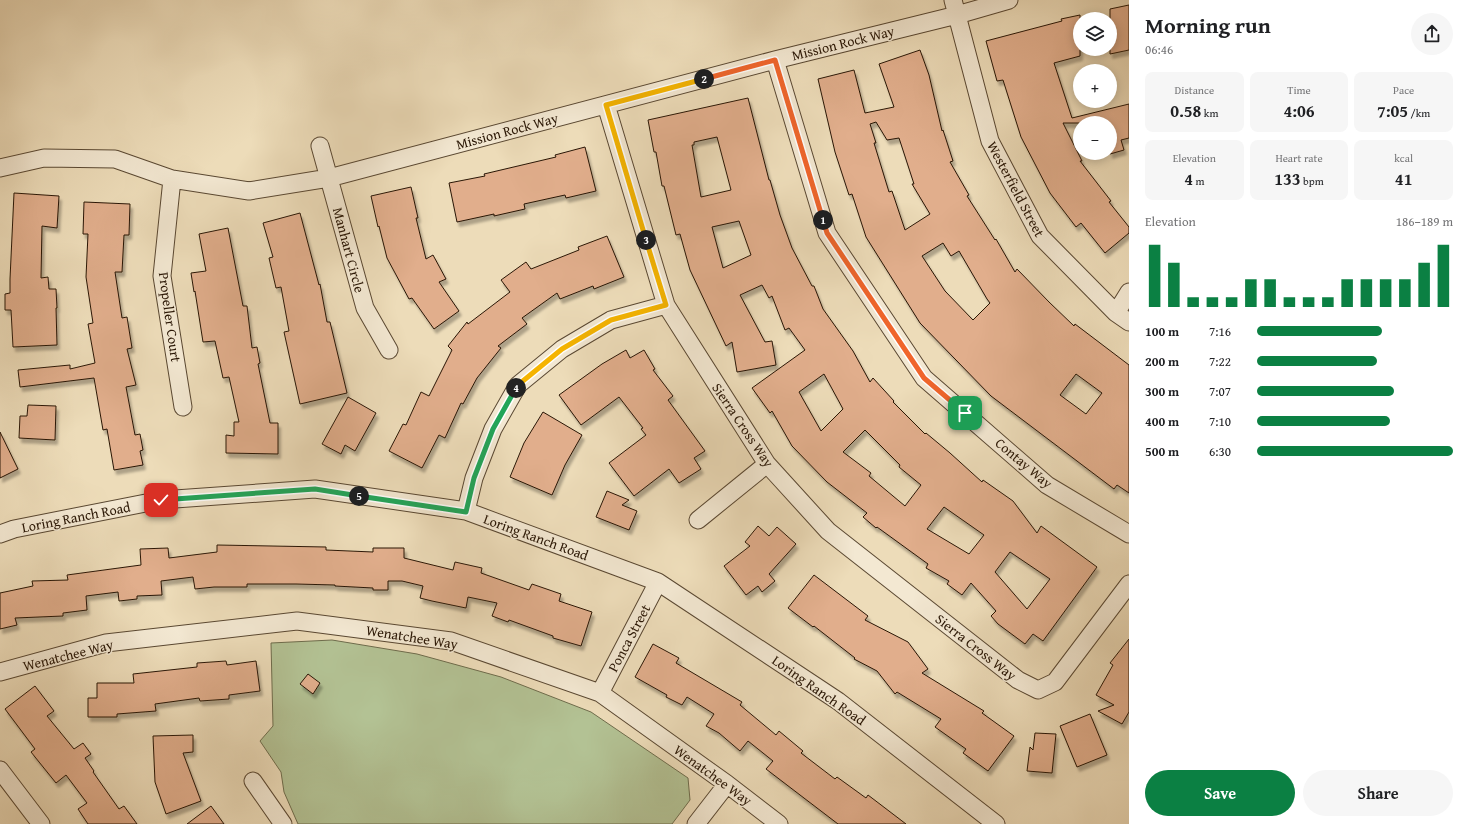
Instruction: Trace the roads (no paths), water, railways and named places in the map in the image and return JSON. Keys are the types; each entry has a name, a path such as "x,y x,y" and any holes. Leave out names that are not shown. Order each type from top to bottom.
{"street":[{"name":"Mission Rock Way","path":"0,168 44,158 115,159 172,179 249,190 329,178 775,60 955,7 1009,0"},
{"name":"Westerfield Street","path":"955,7 990,141 1040,236 1123,317"},
{"name":"Contay Way","path":"775,60 827,233 924,378 1047,485 1129,534"},
{"name":"Sierra Cross Way","path":"606,105 666,305 767,464 828,530 1018,680 1038,690 1055,682 1129,584"},
{"name":"Manhart Circle","path":"320,146 365,308 390,350"},
{"name":"Propeller Court","path":"172,179 162,276 183,406"},
{"path":"1123,317 1129,292"},
{"path":"466,512 474,478 493,429 518,385 562,349 611,320 666,305"},
{"path":"698,520 767,464"},
{"name":"Loring Ranch Road","path":"0,534 14,529 161,500 315,489 466,512 658,582 838,701 996,824"},
{"name":"Ponca Street","path":"600,693 658,582"},
{"name":"Wenatchee Way","path":"0,672 106,643 297,622 451,640 600,693 727,784 779,824"},
{"path":"0,770 41,824"},
{"path":"253,781 283,824"},
{"path":"696,824 727,784"}]}
